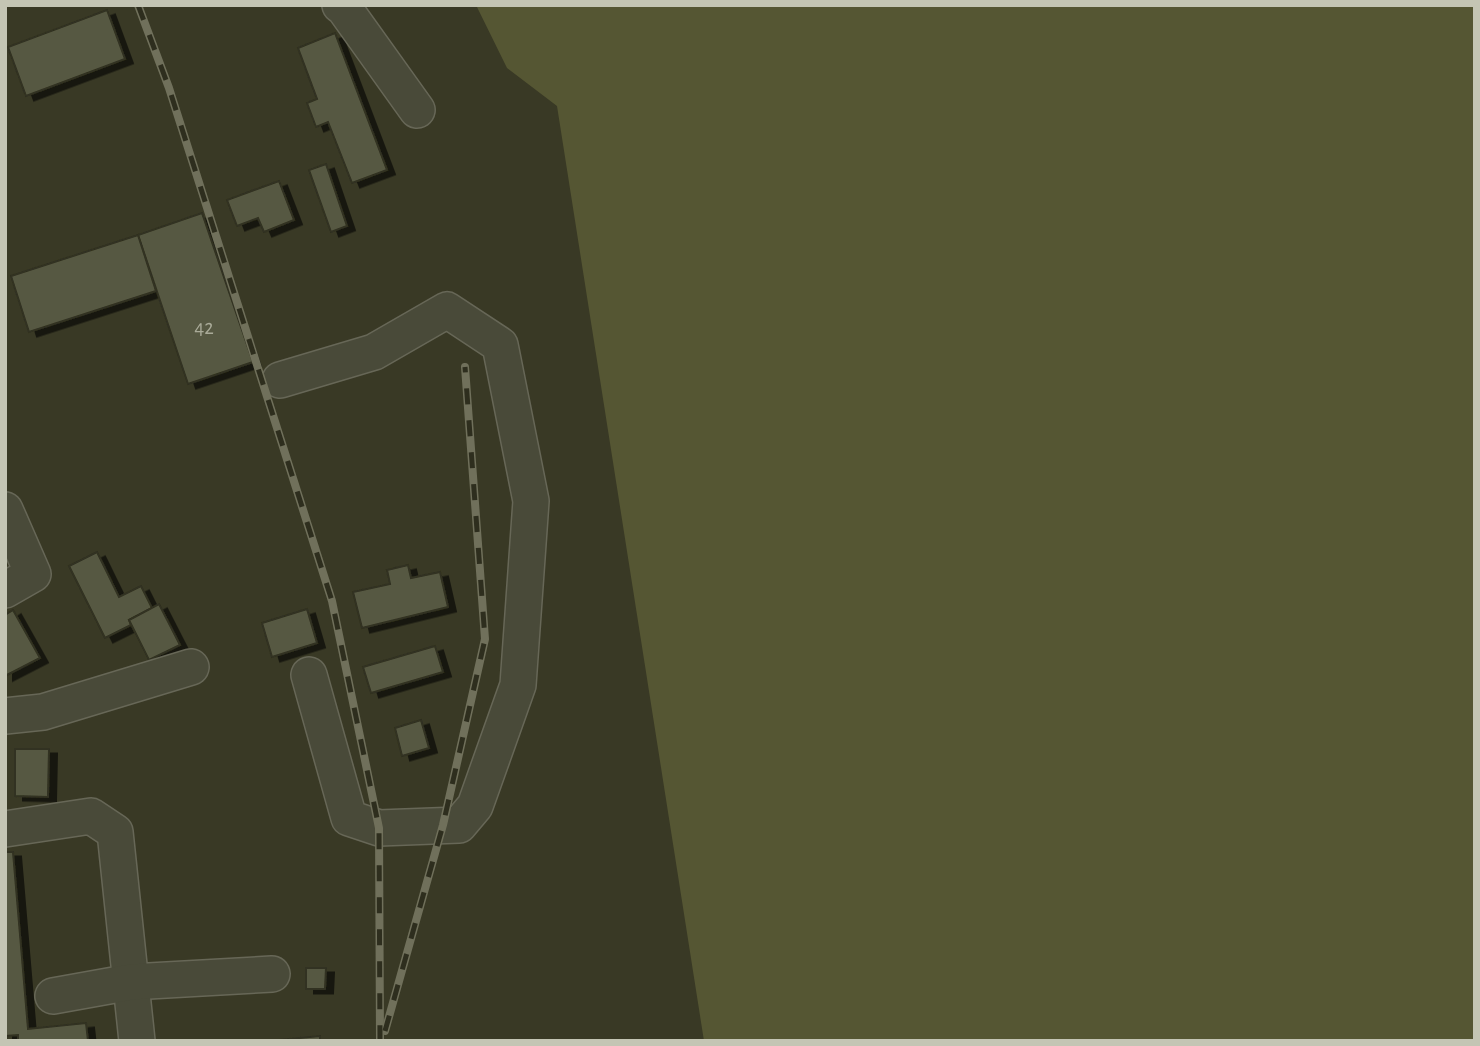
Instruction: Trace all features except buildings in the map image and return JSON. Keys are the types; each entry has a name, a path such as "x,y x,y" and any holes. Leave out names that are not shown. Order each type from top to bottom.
{"lane":[{"path":"340,5 417,110"},
{"path":"281,380 374,352 447,310 500,345 531,501 518,685 475,806 459,825 379,828 349,818 309,675"},
{"path":"5,510 33,574 5,590"},
{"path":"5,716 43,712 191,667"},
{"path":"5,829 91,816 115,831 137,1041"},
{"path":"53,996 131,982 272,974"}],"shaded area":[{"path":"476,5 1475,5 1475,1041 704,1041 557,106 507,68"}],"railway":[{"path":"138,5 169,88 332,601 379,828 380,1041"},
{"path":"385,1031 443,825 485,639 465,367"}]}
